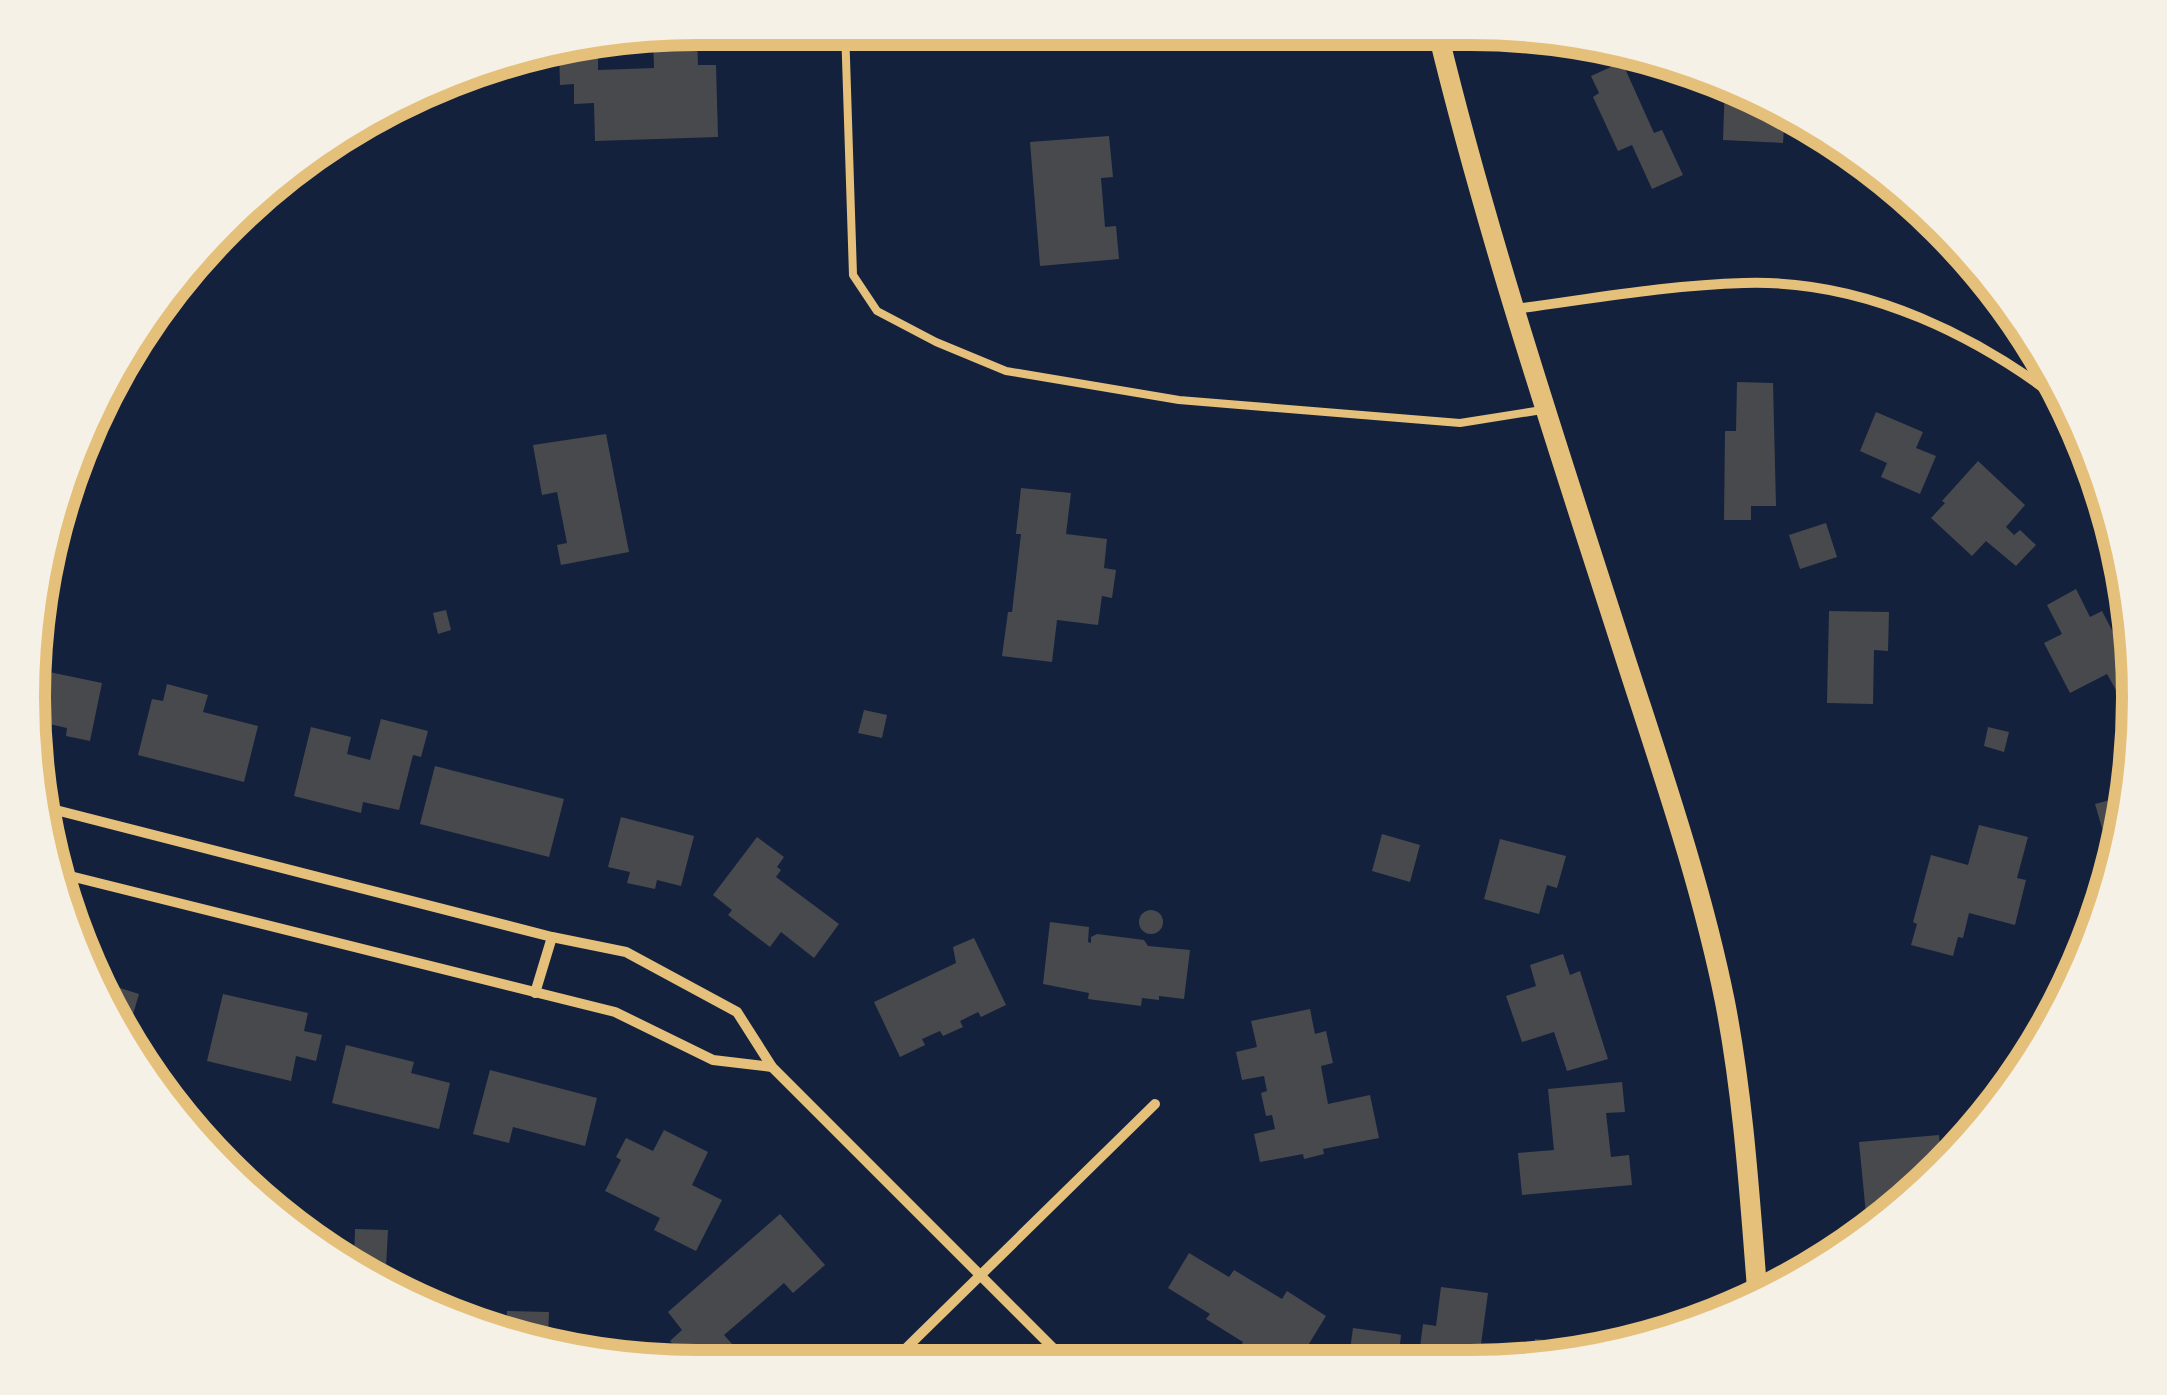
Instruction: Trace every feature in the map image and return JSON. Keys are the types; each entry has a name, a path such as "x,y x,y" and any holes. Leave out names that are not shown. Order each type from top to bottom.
{"main road":[{"path":"1441,45 1467,153 1514,310 1693,872 1725,1002 1748,1166 1757,1284"}],"street":[{"path":"1514,310 1674,288 1748,283 1838,293 1889,306 1938,325 1996,355 2045,390"},
{"path":"55,810 626,952 737,1012 772,1068 1055,1350"},
{"path":"70,875 615,1012 713,1060 772,1068"},
{"path":"534,993 552,936"},
{"path":"905,1350 1155,1104"}],"lane":[{"path":"846,45 853,274 877,311 887,317 1006,371 1179,400 1460,423 1546,409"}],"building":[{"path":"697,45 698,65 716,65 718,137 595,141 594,103 574,104 574,84 560,85 559,60 570,58 598,53 598,70 654,68 655,46"},
{"path":"1623,64 1654,133 1662,130 1683,175 1652,189 1632,145 1618,151 1593,97 1599,93 1591,76"},
{"path":"1725,97 1784,126 1783,143 1723,140"},
{"path":"1109,136 1113,177 1101,178 1105,227 1116,226 1119,259 1040,266 1030,142"},
{"path":"1737,382 1773,383 1776,506 1751,506 1751,520 1724,520 1725,431 1736,431"},
{"path":"1876,412 1923,432 1916,448 1936,456 1920,494 1881,477 1887,463 1860,451"},
{"path":"606,434 629,552 561,565 557,545 567,543 557,492 542,495 533,445"},
{"path":"1978,461 2025,505 2006,527 2014,535 2020,530 2036,545 2016,566 1986,541 1972,556 1931,518"},
{"path":"1021,488 1071,493 1066,534 1107,539 1104,568 1116,570 1112,598 1102,596 1098,625 1057,620 1052,662 1002,656 1008,612 1012,612 1021,534 1016,534"},
{"path":"1826,523 1837,557 1800,569 1789,535"},
{"path":"2076,589 2090,617 2102,611 2120,645 2122,699 2107,674 2070,693 2044,643 2062,634 2047,605"},
{"path":"446,610 451,630 438,634 433,613"},
{"path":"1829,611 1889,612 1888,651 1874,650 1873,704 1827,703"},
{"path":"46,671 102,683 90,741 66,736 67,728 46,723"},
{"path":"167,684 208,695 203,712 258,726 244,782 138,755 152,699 163,701"},
{"path":"864,710 887,715 882,738 858,733"},
{"path":"381,719 428,731 421,757 413,755 399,810 363,802 361,813 294,796 311,727 351,737 347,754 370,760"},
{"path":"1988,727 2009,732 2004,752 1984,746"},
{"path":"435,766 564,799 549,857 420,824"},
{"path":"2113,799 2106,840 2095,804"},
{"path":"621,817 694,836 681,886 657,880 655,889 627,883 630,872 608,867"},
{"path":"1979,825 2028,837 2017,878 2026,880 2015,925 1969,913 1963,938 1958,937 1953,956 1911,945 1917,924 1913,922 1931,855 1968,865"},
{"path":"1382,834 1420,845 1410,882 1372,871"},
{"path":"757,837 784,857 776,877 839,924 814,958 781,932 770,947 728,915 732,910 713,895"},
{"path":"1500,839 1566,856 1557,888 1547,885 1539,914 1484,899"},
{"path":"1151,910 1163,922 1151,934 1139,922"},
{"path":"1050,922 1089,927 1091,943 1091,937 1097,934 1144,940 1148,946 1190,950 1184,999 1142,998 1141,1006 1088,999 1089,993 1043,984"},
{"path":"974,938 1006,1005 981,1017 978,1012 960,1021 963,1027 943,1036 940,1031 922,1039 925,1045 900,1057 874,1002 956,963 953,947"},
{"path":"1563,954 1570,975 1580,971 1608,1059 1567,1071 1554,1032 1522,1042 1506,996 1536,986 1530,965"},
{"path":"112,985 139,994 131,1022"},
{"path":"223,994 308,1013 304,1031 322,1035 316,1061 296,1056 291,1081 207,1061"},
{"path":"1310,1009 1315,1034 1326,1031 1333,1063 1321,1066 1328,1104 1370,1095 1379,1138 1323,1149 1324,1154 1304,1159 1303,1154 1260,1162 1254,1134 1275,1129 1272,1115 1266,1116 1261,1093 1267,1091 1264,1076 1242,1080 1236,1052 1257,1047 1251,1021"},
{"path":"346,1045 414,1062 411,1073 450,1083 439,1129 332,1103"},
{"path":"490,1070 597,1098 585,1146 513,1127 509,1143 473,1134"},
{"path":"1622,1082 1625,1112 1606,1113 1611,1157 1629,1155 1632,1185 1522,1195 1518,1153 1554,1150 1548,1089"},
{"path":"664,1130 708,1152 692,1185 722,1200 696,1251 654,1230 660,1218 605,1191 621,1160 616,1157 626,1138 653,1151"},
{"path":"1939,1135 1940,1149 1866,1216 1859,1142"},
{"path":"780,1214 825,1265 793,1293 784,1283 724,1335 733,1345 727,1350 677,1350 670,1341 682,1330 668,1312"},
{"path":"355,1229 388,1230 386,1267 378,1267 354,1252"},
{"path":"1189,1253 1229,1277 1234,1270 1282,1299 1287,1291 1326,1316 1305,1350 1243,1350 1240,1348 1243,1342 1206,1319 1210,1314 1168,1288"},
{"path":"1441,1287 1488,1293 1480,1350 1350,1350 1353,1328 1401,1335 1400,1344 1420,1347 1423,1324 1436,1326"},
{"path":"507,1311 549,1312 548,1332 507,1321"},
{"path":"1535,1339 1567,1342 1555,1344 1534,1346"}]}
